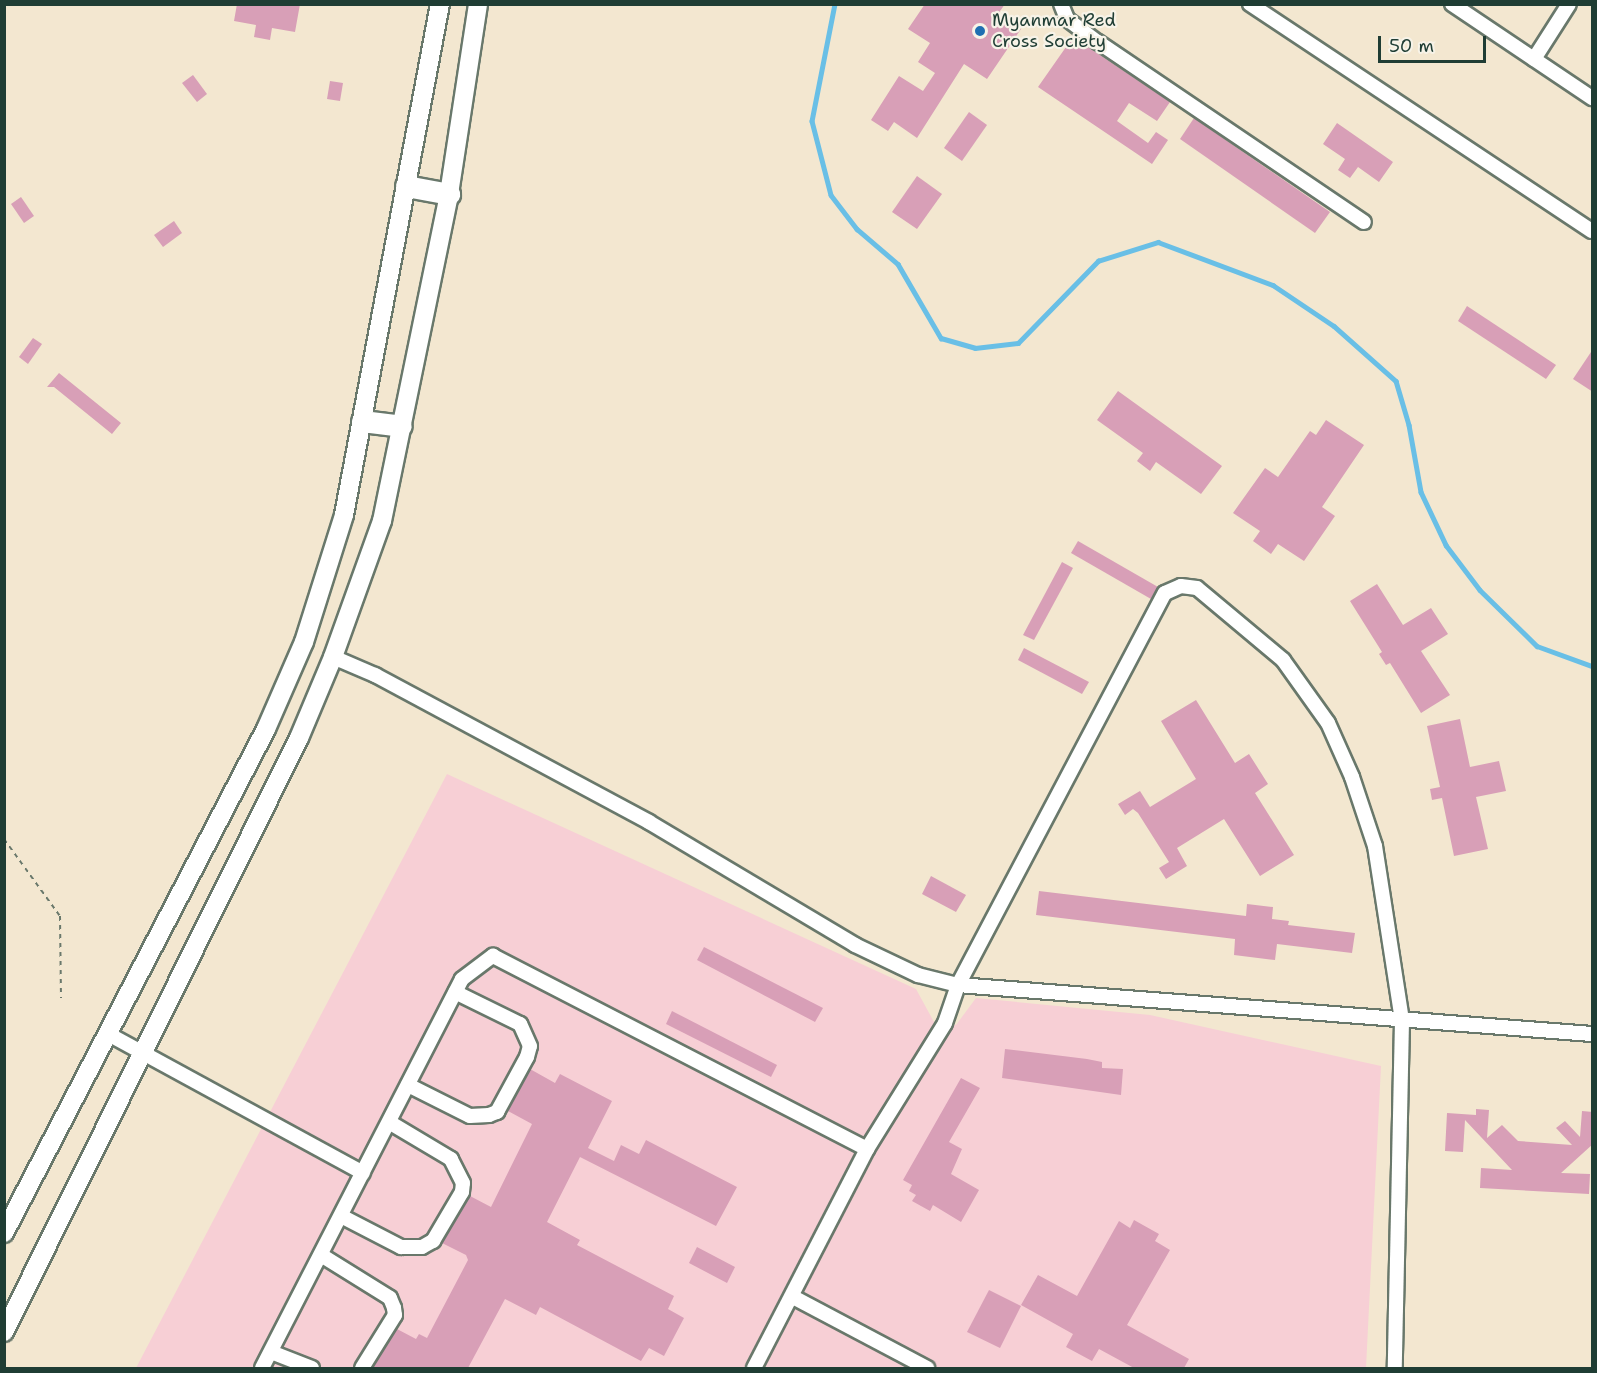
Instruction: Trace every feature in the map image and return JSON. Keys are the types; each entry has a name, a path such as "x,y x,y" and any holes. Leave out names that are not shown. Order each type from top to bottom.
{"highway":[{"path":"406,186 449,194"},
{"path":"362,421 401,426"}],"main road":[{"path":"4,1233 110,1035 266,729 304,642 344,515 440,4"},
{"path":"4,1332 299,738 333,657 381,521 449,194 478,4"}],"street":[{"path":"1061,4 1067,19 1098,42 1364,222"},
{"path":"1250,4 1593,231"},
{"path":"1452,4 1593,98"},
{"path":"1534,59 1569,4"},
{"path":"754,1368 793,1297 867,1149 945,1023 958,985 1164,593 1181,586 1197,588 1283,660 1328,723 1352,777 1375,846 1402,1021 1395,1368"},
{"path":"333,657 375,675 650,822 855,945 918,975 958,985 1593,1034"},
{"path":"262,1368 462,979 494,956 867,1149"},
{"path":"408,1085 470,1116 489,1115 497,1112 527,1057 530,1046 520,1024 455,992"},
{"path":"110,1035 363,1173"},
{"path":"341,1216 401,1248 422,1247 433,1241 462,1192 463,1183 451,1159 389,1122"},
{"path":"321,1255 390,1298 394,1308 395,1315 362,1368"},
{"path":"793,1297 927,1368"},
{"path":"271,1352 312,1368"}],"path":[{"path":"4,839 60,916 61,998"}],"shaded area":[{"path":"447,774 916,989 934,1022 956,1025 976,998 1150,1015 1381,1066 1366,1368 136,1368"}],"building":[{"path":"237,4 300,4 295,32 272,28 270,40 254,37 256,25 234,21"},
{"path":"925,4 1005,4 998,14 1021,29 987,79 964,64 917,138 894,122 888,131 871,120 899,76 923,91 935,73 918,62 930,43 908,29"},
{"path":"1073,37 1170,102 1157,121 1129,103 1117,121 1148,143 1156,132 1168,140 1152,164 1038,87"},
{"path":"193,75 207,94 197,102 182,83"},
{"path":"330,81 343,83 340,101 327,99"},
{"path":"969,112 987,125 962,161 944,148"},
{"path":"1194,118 1330,212 1315,233 1180,139"},
{"path":"1337,123 1393,162 1379,182 1358,167 1350,178 1338,170 1345,159 1323,144"},
{"path":"917,176 942,194 917,229 892,212"},
{"path":"21,197 34,216 24,223 11,204"},
{"path":"174,221 182,233 163,247 154,235"},
{"path":"1467,306 1556,365 1546,379 1458,321"},
{"path":"33,338 42,344 28,364 19,357"},
{"path":"1593,349 1593,392 1573,379"},
{"path":"59,373 121,423 112,434 54,387 47,387"},
{"path":"1118,391 1222,466 1201,494 1156,462 1150,471 1137,461 1143,453 1097,420"},
{"path":"1326,420 1364,445 1322,507 1335,516 1304,561 1278,544 1271,554 1253,541 1260,531 1233,513 1265,468 1278,477 1310,431 1316,435"},
{"path":"1078,541 1158,587 1151,599 1071,553"},
{"path":"1062,562 1073,568 1034,640 1023,635"},
{"path":"1377,584 1403,625 1431,608 1448,634 1421,651 1450,695 1421,713 1390,663 1386,665 1379,654 1382,652 1350,601"},
{"path":"1024,648 1089,682 1082,694 1018,660"},
{"path":"1196,700 1235,763 1249,754 1268,784 1255,793 1294,855 1260,876 1224,819 1177,848 1187,866 1166,879 1159,868 1169,862 1138,813 1133,809 1125,815 1118,804 1140,791 1150,807 1196,779 1161,721"},
{"path":"1460,719 1470,767 1499,761 1506,791 1476,797 1488,849 1454,856 1442,798 1432,800 1430,789 1440,787 1427,726"},
{"path":"931,876 966,895 956,912 922,894"},
{"path":"1039,891 1246,916 1247,904 1273,907 1272,919 1289,921 1288,925 1355,933 1352,953 1277,944 1275,960 1234,955 1235,939 1036,915"},
{"path":"704,947 823,1008 815,1022 697,960"},
{"path":"672,1011 777,1065 771,1077 666,1024"},
{"path":"1005,1049 1087,1059 1102,1062 1102,1068 1123,1069 1121,1095 1002,1078"},
{"path":"530,1069 555,1083 560,1074 612,1101 588,1148 614,1161 621,1145 639,1154 646,1140 737,1187 716,1226 580,1157 547,1222 580,1240 577,1245 674,1296 668,1309 684,1318 664,1356 649,1348 641,1361 540,1307 536,1315 505,1299 468,1368 372,1368 397,1329 416,1339 419,1334 427,1338 468,1260 466,1255 442,1243 470,1196 491,1207 532,1124 508,1111"},
{"path":"961,1078 980,1088 949,1142 962,1149 951,1174 979,1190 961,1222 933,1205 930,1211 912,1201 916,1195 909,1191 912,1185 903,1180"},
{"path":"1476,1109 1489,1110 1487,1138 1502,1125 1518,1141 1572,1145 1556,1128 1565,1121 1580,1137 1582,1111 1593,1112 1593,1144 1561,1173 1590,1174 1589,1194 1480,1188 1481,1168 1512,1170 1465,1120 1463,1152 1445,1151 1447,1113 1476,1115"},
{"path":"1134,1220 1159,1234 1155,1241 1170,1250 1127,1325 1189,1359 1184,1368 1134,1368 1099,1349 1092,1361 1066,1347 1073,1334 1021,1305 1038,1275 1077,1296 1119,1221 1130,1228"},
{"path":"697,1247 735,1267 727,1283 689,1263"},
{"path":"989,1290 1021,1306 1000,1348 967,1332"}],"waterway":[{"path":"835,4 812,121 831,195 857,229 898,264 941,338 975,348 1018,343 1098,261 1158,242 1273,285 1334,326 1396,381 1409,425 1421,492 1446,545 1480,590 1537,646 1592,666"}],"place":[{"name":"Myanmar Red Cross Society","path":"980,31"}]}
